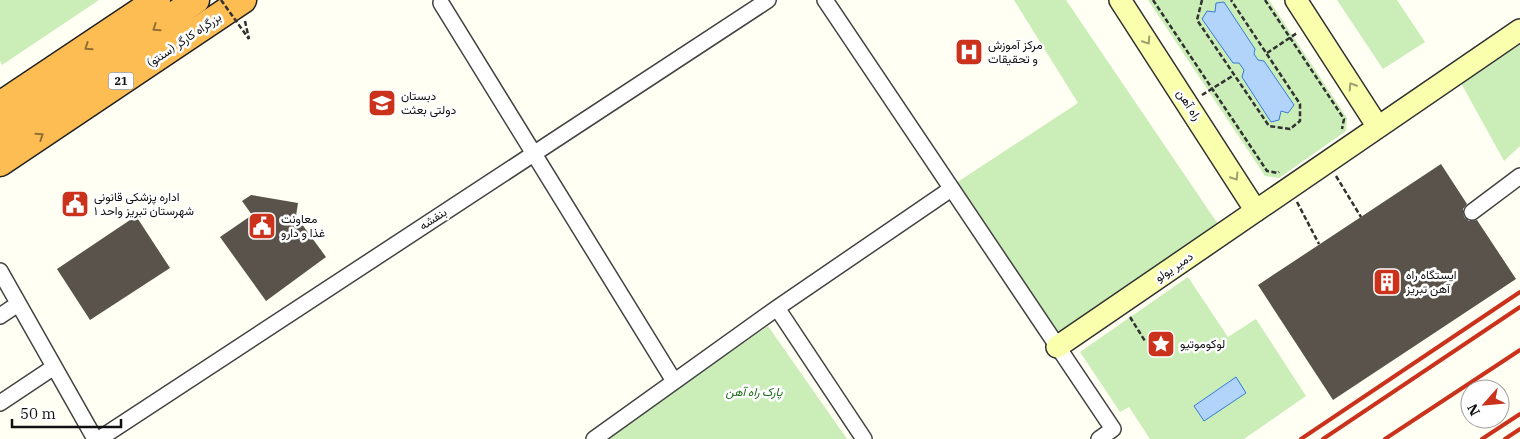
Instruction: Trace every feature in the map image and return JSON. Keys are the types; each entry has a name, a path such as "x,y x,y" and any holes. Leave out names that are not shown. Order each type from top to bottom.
{"highway":[{"path":"0,105 157,0"},
{"name":"بزرگراه کارگر (سنتو)","path":"0,134 196,0"},
{"name":"بزرگراه کارگر (سنتو)","path":"0,163 243,0"}],"street":[{"name":"بنفشه","path":"99,439 768,0"},
{"path":"825,0 1113,429 1099,439"},
{"name":"راه آهن","path":"1120,0 1256,211"},
{"path":"1296,0 1378,127"},
{"path":"441,4 674,381"},
{"name":"دمیر یولو","path":"1057,346 1256,211 1287,178 1328,162 1520,30"},
{"path":"1472,212 1520,176"},
{"path":"594,439 777,308 951,189"},
{"path":"0,271 94,439"},
{"path":"0,316 18,304"},
{"path":"777,308 864,439"},
{"path":"0,403 54,367"}],"path":[{"path":"221,0 249,39"},
{"path":"1153,0 1267,170 1287,178 1319,244"},
{"path":"1202,0 1197,20 1234,75 1269,126 1290,129 1300,121 1300,104 1231,0"},
{"path":"1265,0 1344,120 1342,130"},
{"path":"1267,53 1311,23"},
{"path":"1188,104 1234,75"},
{"path":"1328,162 1361,217"},
{"path":"1122,303 1145,341"}],"green space":[{"path":"0,0 99,0 2,65 0,61"},
{"path":"1014,0 1066,0 1220,227 1058,340 953,185 1078,103"},
{"path":"1148,0 1269,0 1347,118 1346,131 1279,178 1265,176"},
{"path":"1337,0 1397,0 1425,42 1383,69"},
{"path":"1520,45 1520,146 1504,161 1461,83"},
{"path":"1188,277 1228,337 1256,319 1306,396 1244,439 1150,439 1129,407 1120,412 1080,352"},
{"name":"پارک راه آهن","path":"768,326 847,439 605,439"}],"water":[{"path":"1224,2 1255,49 1254,54 1258,60 1264,61 1294,105 1288,113 1281,111 1279,120 1271,122 1242,77 1244,70 1239,63 1233,63 1202,19 1207,11 1215,12 1216,3"},
{"path":"1236,377 1246,393 1204,421 1194,406"}],"building":[{"name":"ایستگاه راه آهن تبریز","path":"1441,164 1467,204 1463,209 1464,217 1469,221 1477,220 1516,279 1333,400 1258,285"},
{"path":"251,195 298,203 296,216 326,257 266,301 220,237 252,215 242,201"},
{"path":"136,216 170,268 90,320 57,269"}],"railway":[{"path":"1301,439 1520,292"},
{"path":"1323,439 1520,307"},
{"path":"1385,439 1520,350"},
{"path":"1482,439 1520,414"},
{"path":"1505,439 1520,429"}],"place":[{"name":"مرکز آموزش و تحقیقات","path":"969,52"},
{"name":"دبستان دولتی بعثت","path":"382,103"},
{"name":"اداره پزشکی قانونی شهرستان تبریز واحد ۱","path":"75,204"},
{"name":"معاونت غذا و دارو","path":"262,226"},
{"name":"ایستگاه راه آهن تبریز","path":"1387,282"},
{"name":"لوکوموتیو","path":"1161,344"}]}
